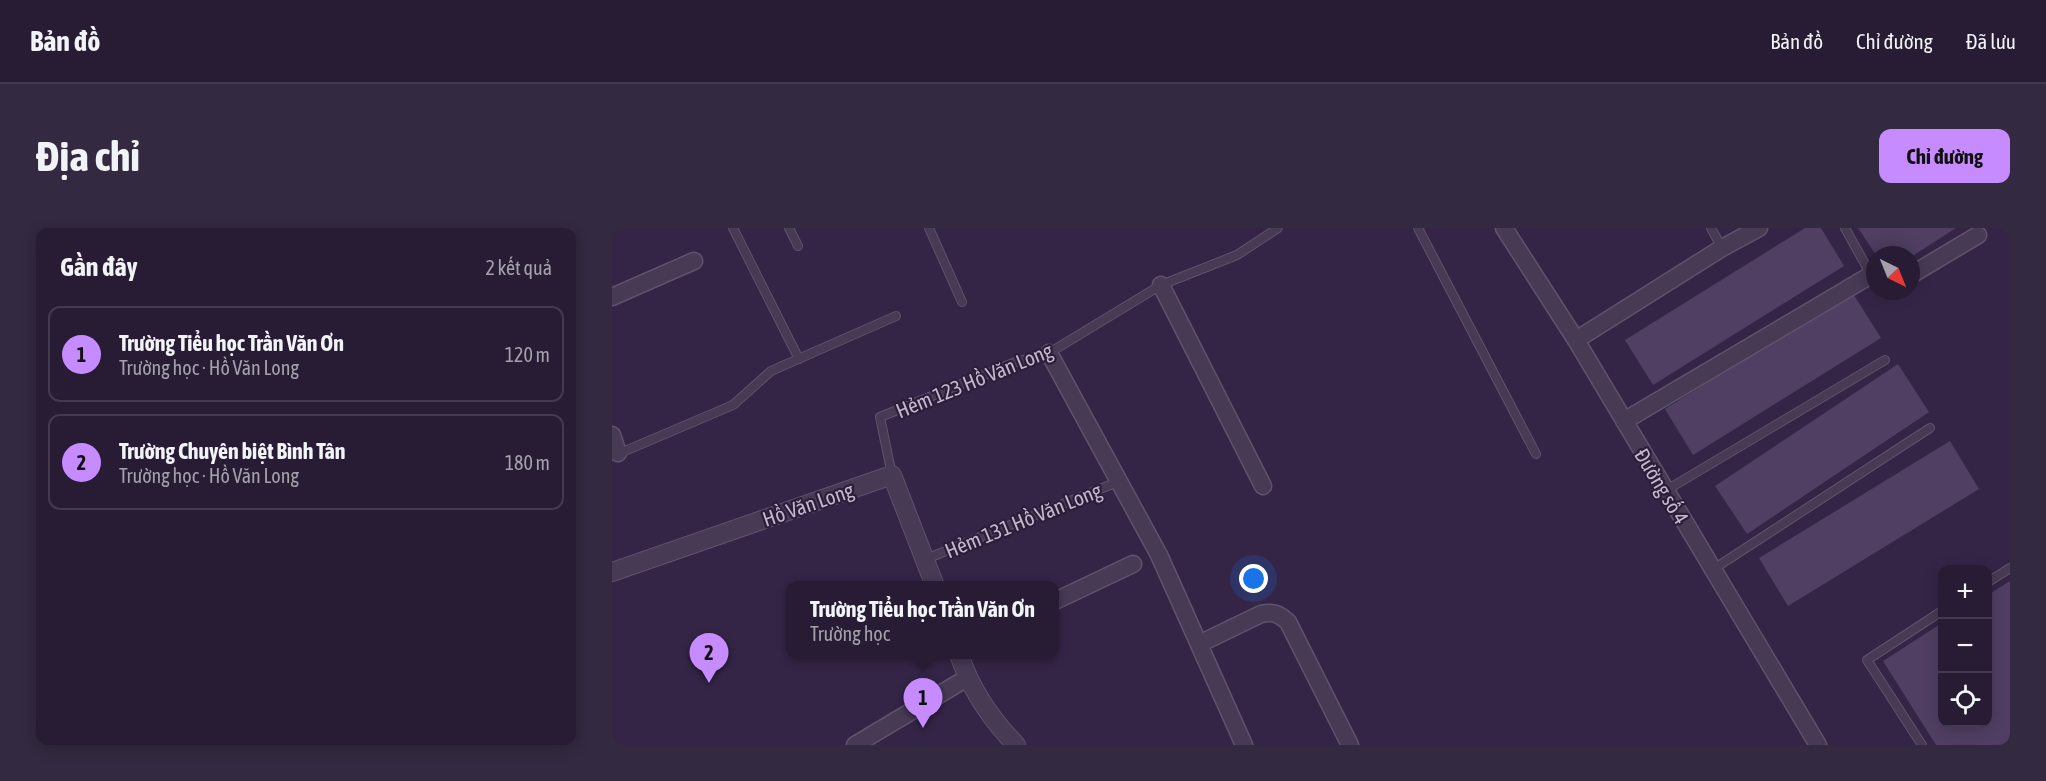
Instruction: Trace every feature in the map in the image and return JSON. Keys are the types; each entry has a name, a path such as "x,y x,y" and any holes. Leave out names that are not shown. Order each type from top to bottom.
{"street":[{"name":"Đường số 4","path":"1504,228 1575,340 1818,745"},
{"path":"1575,340 1722,248 1759,228"},
{"path":"1920,269 1978,234"},
{"path":"612,297 694,261"},
{"path":"1624,421 1866,280"},
{"path":"1161,285 1263,486"},
{"path":"1049,353 1159,555 1244,745"},
{"path":"612,435 615,455"},
{"path":"892,475 934,581"},
{"name":"Hồ Văn Long","path":"612,572 892,475"},
{"path":"1059,599 1133,564"},
{"path":"1199,644 1261,614 1271,612 1282,616 1288,622 1350,745"},
{"path":"961,659 967,678 1000,729 1016,745"},
{"path":"855,745 967,678"}],"lane":[{"path":"733,228 799,359"},
{"path":"789,228 798,246"},
{"path":"929,228 962,302"},
{"name":"Hẻm 123 Hồ Văn Long","path":"892,475 880,417 1016,362 1049,353 1161,285 1237,255 1278,228"},
{"path":"1418,228 1536,454"},
{"path":"1711,228 1722,248"},
{"path":"1845,228 1866,264"},
{"path":"615,455 733,405 771,371 896,316"},
{"path":"1665,491 1885,360"},
{"path":"1712,570 1930,428"},
{"name":"Hẻm 131 Hồ Văn Long","path":"926,559 1120,481"},
{"path":"1992,579 2010,568"},
{"path":"1922,745 1867,660 1938,614"}],"building":[{"path":"1805,228 1821,228 1844,266 1653,385 1625,340"},
{"path":"1858,228 1956,228 1920,251 1920,246 1870,246"},
{"path":"1852,292 1881,338 1693,455 1665,409"},
{"path":"1898,364 1929,412 1747,534 1715,486"},
{"path":"1950,441 1979,489 1788,606 1759,558"},
{"path":"2010,581 2010,745 1936,745 1883,661 1938,626 1938,727 1992,727 1992,592"}],"place":[{"name":"Trường Chuyên biệt Bình Tân","path":"709,683"},
{"name":"Trường Tiểu học Trần Văn Ơn","path":"923,728"}]}
